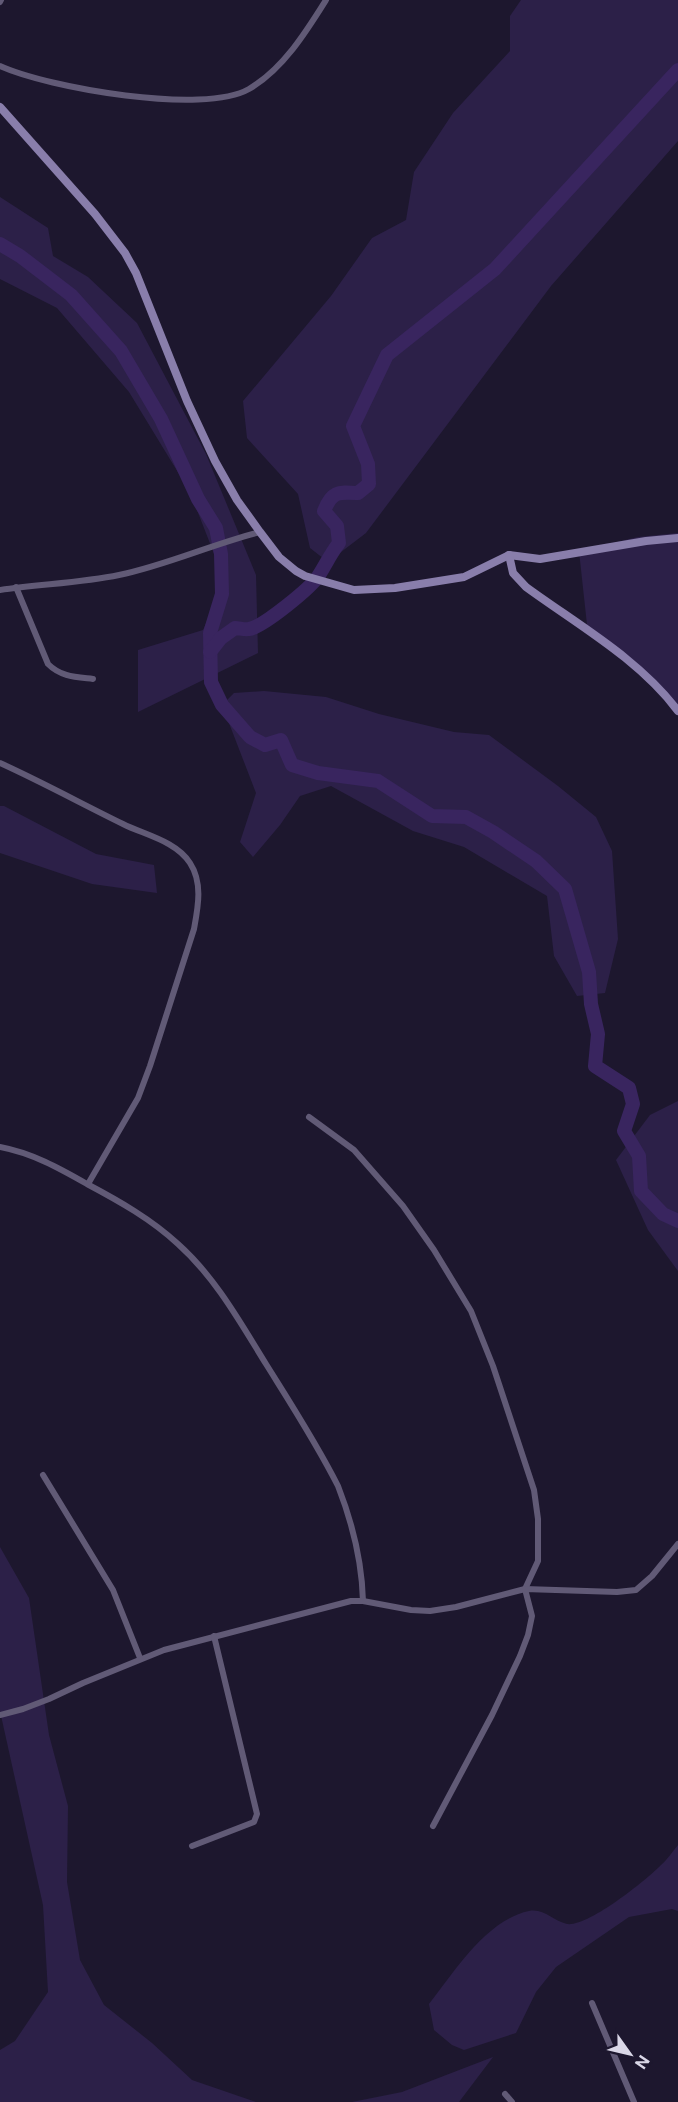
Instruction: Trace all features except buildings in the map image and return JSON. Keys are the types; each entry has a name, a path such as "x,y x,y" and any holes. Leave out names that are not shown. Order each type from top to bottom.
{"main road":[{"path":"0,107 95,214 131,263 215,461 237,500 279,557 305,576 354,590 395,588 464,577 509,555 540,559 646,541 678,538"},
{"path":"509,555 513,573 526,587 626,660 653,683 678,711"}],"street":[{"path":"0,66 39,80 117,95 195,99 225,98 249,89 276,67 307,30 326,0"},
{"path":"0,590 120,575 260,532"},
{"path":"16,587 48,664 56,672 66,676 93,679"},
{"path":"0,763 124,825 166,843 180,852 190,863 198,881 198,909 194,929 150,1066 138,1098 88,1184"},
{"path":"309,1117 354,1150 403,1206 434,1250 471,1311 493,1366 534,1490 538,1519 538,1561 525,1589 532,1616 528,1635 492,1715 433,1826"},
{"path":"0,1147 18,1150 39,1158 88,1184 148,1221 179,1245 213,1282 326,1462 338,1486 362,1571 363,1601"},
{"path":"43,1475 113,1590 140,1658"},
{"path":"0,1715 49,1699 140,1658 164,1650 351,1601 363,1601 411,1611 430,1611 456,1607 525,1589 617,1592 636,1590 652,1576 678,1544"},
{"path":"192,1846 254,1822 257,1814 214,1636"},
{"path":"592,2003 634,2102"},
{"path":"505,2094 512,2102"}],"shaded area":[{"path":"521,0 678,0 678,141 551,286 366,533 328,562 310,548 298,494 247,438 243,401 331,296 372,238 406,220 414,172 453,113 510,51 510,16"},
{"path":"0,197 48,228 53,256 88,277 137,323 206,454 256,575 258,653 138,712 138,650 203,630 225,582 190,492 129,392 57,308 0,279"},
{"path":"678,533 678,714 635,671 588,634 579,551 638,537"},
{"path":"264,691 326,697 379,714 454,732 489,735 596,817 612,851 618,939 605,993 577,996 554,956 547,896 464,847 413,831 331,786 300,796 280,825 253,857 240,842 256,793 222,705 234,693"},
{"path":"0,806 96,854 154,865 157,893 92,884 0,853"},
{"path":"678,1101 678,1271 648,1230 616,1160 650,1115"},
{"path":"0,1547 29,1598 49,1735 68,1806 67,1882 80,1960 104,2005 152,2043 192,2080 256,2102 0,2102 0,2050 15,2041 48,1992 43,1905 0,1711"},
{"path":"678,1845 678,1911 672,1909 629,1917 556,1967 536,1992 516,2033 464,2050 452,2045 434,2030 429,2004 472,1949 499,1925 513,1916 529,1911 539,1911 567,1924 588,1918 616,1902 642,1882 663,1864"},
{"path":"493,2057 459,2102 352,2102 402,2092"}],"waterway":[{"path":"210,652 221,638 235,628 256,627 297,597 315,581 339,543 337,526 324,511 336,494 358,493 369,484 368,464 353,426 387,355 495,269 678,70"},
{"path":"0,244 20,256 71,295 121,351 161,419 198,499 216,528 221,554 222,594 210,633 211,682 222,705 250,737 265,745 281,740 292,765 318,773 378,781 432,816 466,817 536,861 565,889 589,972 591,1004 598,1034 595,1066 629,1088 633,1104 624,1131 639,1156 641,1191 663,1214 678,1221"}]}
